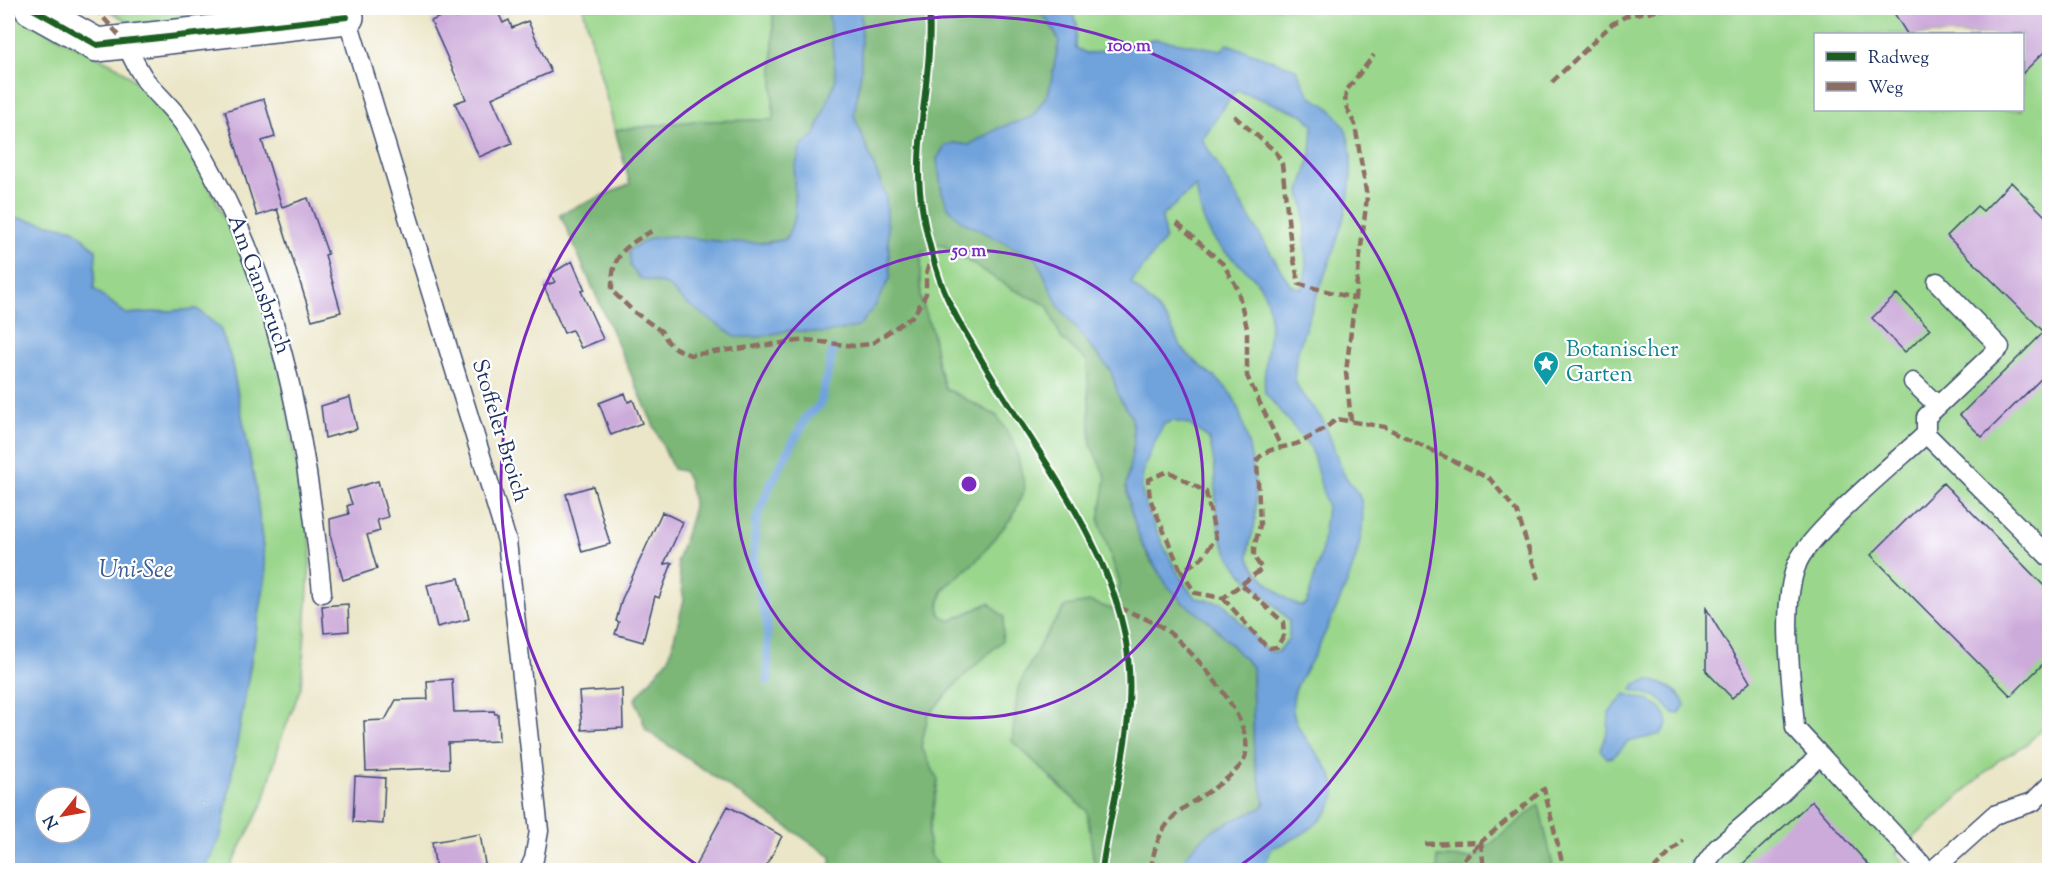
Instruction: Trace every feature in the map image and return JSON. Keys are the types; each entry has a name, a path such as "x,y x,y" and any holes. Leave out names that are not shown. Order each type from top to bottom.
{"street":[{"path":"31,8 97,45 244,30 347,16"}],"lane":[{"name":"Stoffeler Broich","path":"347,16 507,540 539,831 534,859 528,870"},
{"name":"Am Gansbruch","path":"124,41 144,78 191,136 241,231 274,315 291,377 315,516 322,593"},
{"path":"1937,282 2000,347 1926,417 1926,434 2049,558"},
{"path":"1913,382 1938,406"},
{"path":"1926,434 1814,539 1797,563 1788,605 1795,728 1927,870"},
{"path":"1701,870 1717,848 1780,794 1820,755"},
{"path":"1933,870 1994,814 2033,802 2049,785"}],"green space":[{"path":"104,8 349,8 142,30"},
{"path":"583,8 773,8 773,120 696,121 615,130"},
{"path":"773,8 828,8 836,79 815,135 801,147 794,172 795,217 786,239 743,243 671,236 630,266 640,278 667,285 686,303 759,337 790,330 823,332 890,278 886,197 854,115 861,71 861,8 1034,8 1049,21 1059,41 1049,92 1032,117 999,128 969,145 954,143 937,159 942,192 1037,259 1059,307 1111,371 1119,397 1132,418 1134,443 1126,486 1130,508 1141,542 1152,563 1183,603 1210,622 1252,667 1254,758 1265,802 1262,808 1213,830 1204,837 1194,846 1178,870 1095,870 1087,811 1012,741 1018,687 1043,639 1066,606 1091,602 1114,610 1120,583 1099,521 1106,478 1091,445 1087,361 1061,338 1047,305 1012,289 941,244 921,252 921,299 932,331 938,366 945,388 997,416 1015,444 1025,488 1013,516 976,561 943,589 939,603 940,615 950,621 989,603 1004,617 1002,641 962,678 928,715 921,746 938,780 928,835 930,855 942,870 831,870 831,857 646,730 635,699 669,658 684,600 677,561 692,515 693,502 688,479 683,471 673,469 560,214 630,184 615,130 696,121 773,120"},
{"name":"Botanischer Garten","path":"939,8 2049,8 2049,721 2027,744 1999,760 1896,854 1910,870 1170,870 1155,591 1103,497 1099,521 1120,583 1114,610 1091,602 1066,606 1043,639 1052,780 1087,811 1095,870 942,870 930,855 928,835 938,780 921,746 928,715 962,678 989,603 950,621 940,615 941,597 944,590 976,561 997,416 945,388 938,366 932,331 921,300 921,252 941,244 972,263"},
{"path":"8,12 118,67 158,101 185,136 272,317 311,547 301,687 280,742 264,801 229,870 204,870 221,836 266,574 256,489 231,359 220,328 197,309 126,314 94,289 96,250 74,229 8,216"},
{"path":"1539,805 1554,870 1438,870 1437,857 1473,858"}],"water":[{"path":"828,8 861,8 861,71 854,115 886,197 890,278 875,306 858,327 823,333 790,330 759,337 736,337 686,303 667,285 640,278 630,266 629,250 651,238 671,236 727,242 768,243 786,239 795,217 794,172 801,147 815,135 836,79"},
{"path":"1034,8 1069,8 1077,23 1076,48 1088,54 1156,39 1222,50 1227,44 1296,69 1310,94 1329,108 1341,121 1346,131 1351,154 1351,178 1347,203 1333,254 1301,342 1295,376 1302,394 1323,421 1345,476 1360,497 1362,506 1360,541 1355,561 1316,652 1296,687 1293,700 1294,716 1301,731 1330,772 1335,786 1334,800 1325,815 1307,831 1272,848 1265,865 1271,870 1178,870 1194,846 1204,837 1213,830 1262,808 1265,802 1254,758 1252,667 1210,622 1183,603 1166,584 1141,542 1130,508 1126,486 1134,443 1132,418 1119,397 1111,371 1059,307 1037,259 961,221 948,207 942,192 937,159 944,147 953,143 969,145 999,128 1032,117 1049,92 1059,41 1049,21","holes":["1236,90 1304,115 1313,125 1311,154 1300,192 1304,207 1306,271 1302,289 1290,285 1202,139","1196,186 1202,216 1212,236 1223,250 1259,284 1268,305 1270,327 1264,382 1265,393 1311,448 1327,507 1322,549 1307,603 1302,606 1288,600 1272,586 1257,571 1249,558 1256,508 1254,478 1246,433 1233,396 1190,357 1179,343 1166,319 1131,283 1165,239 1162,216","1173,421 1188,424 1208,438 1214,464 1217,517 1223,543 1244,576 1289,621 1289,638 1278,652 1267,651 1223,603 1196,598 1164,547 1142,490 1148,456 1164,424"]},
{"name":"Uni-See","path":"8,216 74,229 96,250 94,289 126,314 197,309 220,328 231,359 256,489 266,575 221,836 204,870 8,870 8,334 17,315 8,310"},
{"path":"1649,680 1666,685 1683,699 1685,705 1679,714 1673,713 1658,697 1632,690 1635,684"},
{"path":"1625,694 1657,705 1668,723 1661,734 1628,742 1613,757 1607,758 1601,750 1608,730 1609,713"}],"building":[{"path":"480,8 496,8 503,23 509,20 512,28 528,21 551,72 492,98 512,143 479,157 455,103 466,99 431,21 453,11 456,18"},
{"path":"1891,8 2049,8 2049,47 2024,72 2024,33 1906,33"},
{"path":"264,99 275,137 262,141 282,207 308,198 328,254 325,255 341,312 312,320 277,209 257,216 225,111"},
{"path":"2011,182 2049,220 2049,371 1982,437 1960,415 2044,332 1947,236 1977,206 1983,211"},
{"path":"572,261 585,290 581,291 603,339 581,348 572,330 564,333 544,286 555,282 551,274"},
{"path":"1897,294 1930,329 1905,352 1872,318"},
{"path":"625,393 628,402 633,400 642,423 611,435 599,403"},
{"path":"350,397 357,429 325,438 321,406"},
{"path":"378,481 388,517 377,520 380,531 367,535 377,569 343,580 331,538 330,519 349,514 347,506 352,504 347,490"},
{"path":"1943,483 2049,591 2049,658 2011,696 1871,555"},
{"path":"593,486 610,544 582,552 566,494"},
{"path":"662,512 683,522 664,564 672,563 659,598 655,596 643,642 615,634 619,622 616,621 622,599"},
{"path":"459,578 469,619 437,627 427,585"},
{"path":"348,604 349,631 324,633 322,606"},
{"path":"1706,608 1750,682 1732,698 1706,671"},
{"path":"452,679 454,712 494,711 498,714 499,741 448,743 449,768 366,771 364,721 385,720 396,700 428,699 427,681"},
{"path":"622,689 623,728 582,730 579,692"},
{"path":"355,776 385,778 383,824 353,822"},
{"path":"1812,801 1873,870 1736,870"},
{"path":"728,806 782,836 764,870 693,870"},
{"path":"480,834 485,864 462,868 462,870 436,870 432,842"}],"waterway":[{"path":"768,681 767,622 753,564 756,521 771,483 807,416 820,405 833,350"}],"marked path":[{"path":"95,8 124,41"},
{"path":"1552,82 1612,24 1628,15 1674,8"},
{"path":"1351,421 1346,372 1367,197 1355,125 1345,104 1346,91 1374,55"},
{"path":"1234,116 1276,152 1282,164 1291,246 1299,284 1357,299"},
{"path":"1177,223 1223,264 1237,287 1247,328 1247,376 1280,445"},
{"path":"652,231 633,242 621,254 614,269 612,291 634,312 661,331 671,346 690,355 806,340 853,346 871,344 914,315 926,294 926,274 931,258"},
{"path":"1181,571 1150,499 1148,480 1168,471 1206,492 1216,538 1201,559 1181,571 1195,593 1223,598 1262,569 1254,557 1260,525 1257,460 1267,452 1301,442 1337,419 1385,427 1490,479 1517,512 1538,579"},
{"path":"1223,598 1264,644 1270,648 1277,647 1284,635 1283,622 1241,584"},
{"path":"1119,607 1160,626 1197,659 1226,696 1238,716 1245,736 1246,753 1239,767 1225,780 1172,818 1163,831 1156,848 1151,870"},
{"path":"1425,844 1481,842 1544,789 1564,870"},
{"path":"1653,870 1683,840"},
{"path":"1481,842 1484,870"},
{"path":"1454,870 1481,842"}],"cycle path":[{"path":"31,8 97,45 347,17"},
{"path":"929,8 928,66 919,176 923,216 936,268 949,301 966,333 1090,538 1121,616 1128,657 1129,711 1102,870"}],"place":[{"name":"Botanischer Garten","path":"1546,387"}]}
